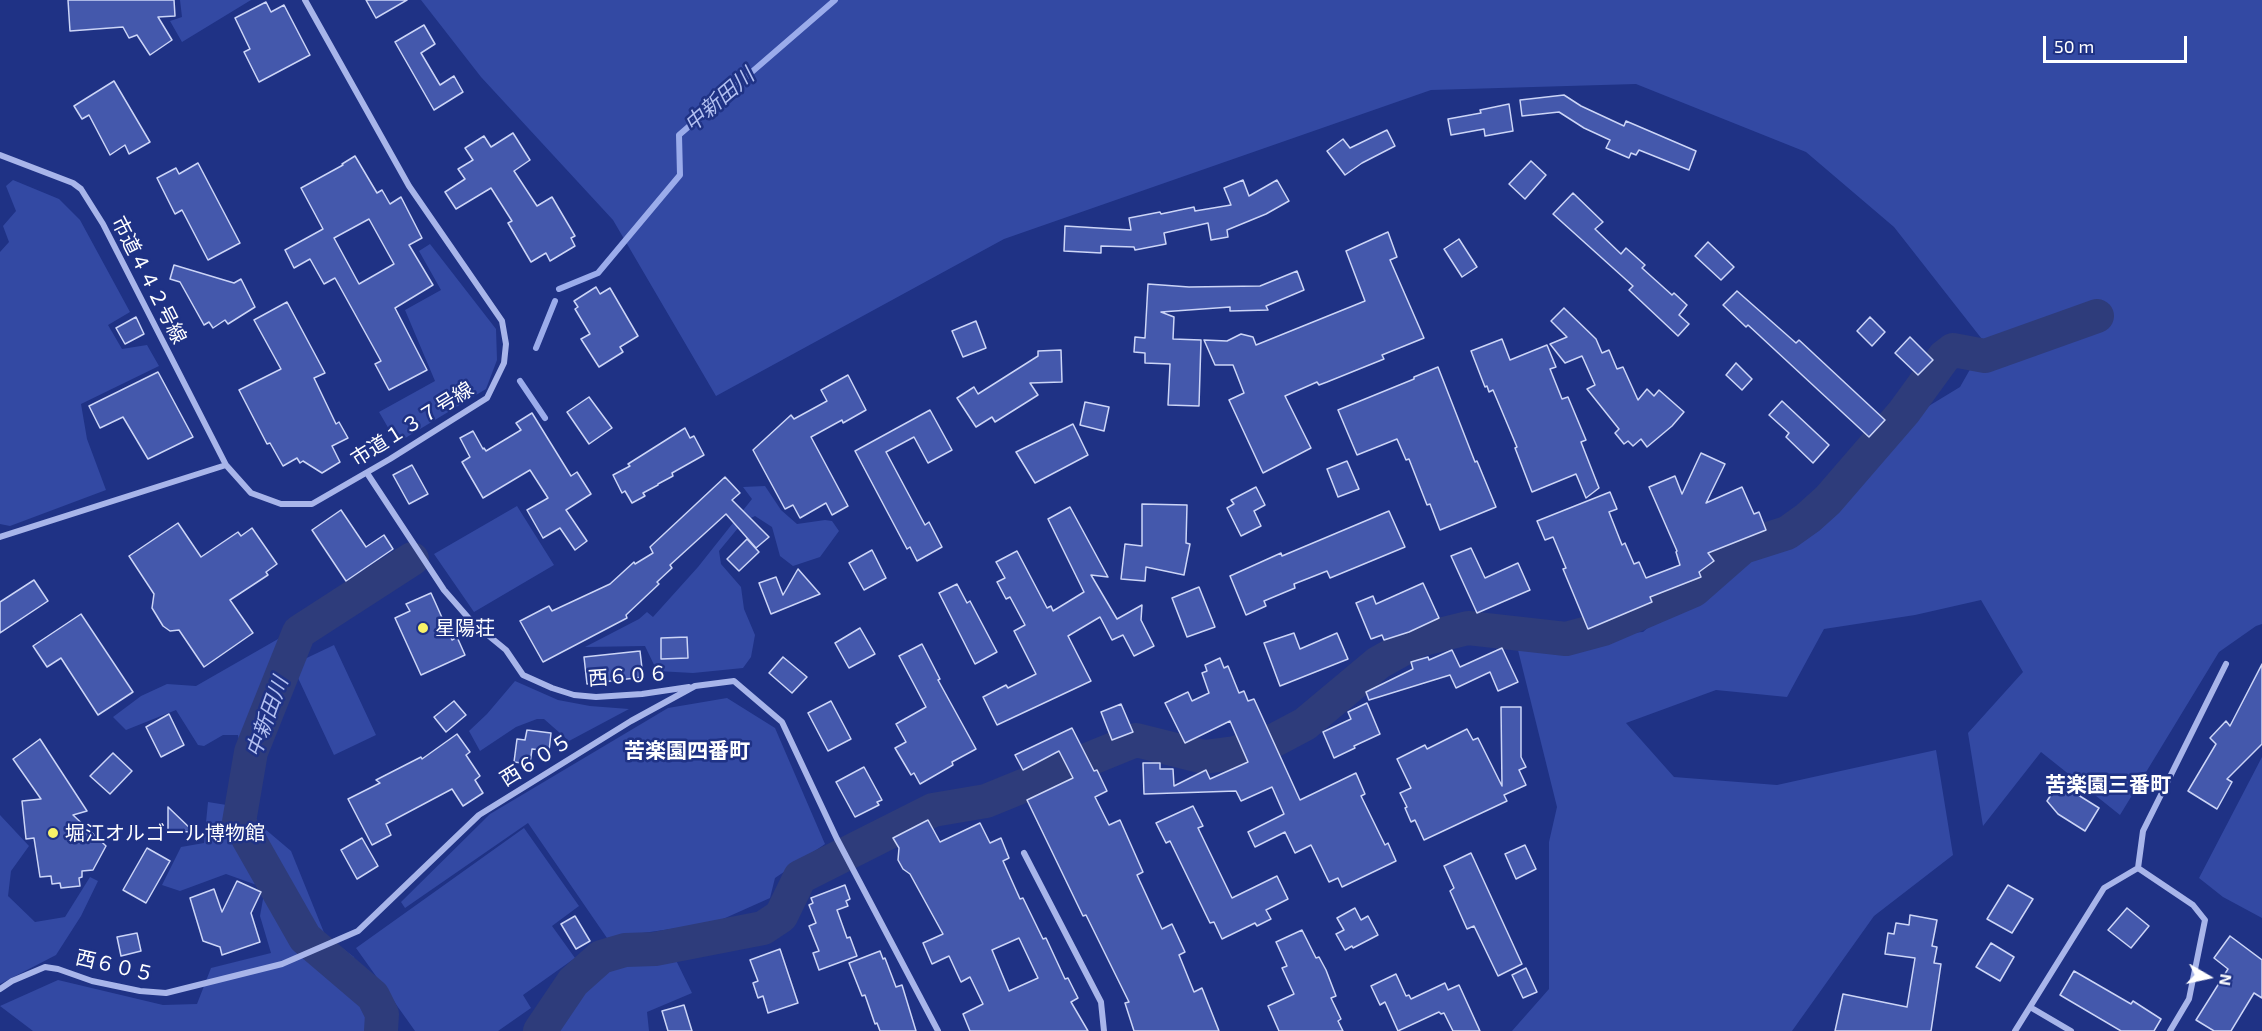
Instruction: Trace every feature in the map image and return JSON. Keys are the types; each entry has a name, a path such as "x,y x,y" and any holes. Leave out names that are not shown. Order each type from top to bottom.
{"street":[{"name":"市道１３７号線","path":"226,465 251,493 281,504 312,504 367,473 487,398 504,363 507,344 502,321 409,186 305,0"},
{"name":"市道４４２号線","path":"0,156 73,183 81,189 103,224 226,465"},
{"path":"0,537 226,465"},
{"name":"西６０６","path":"367,473 444,590 472,622 506,650 523,675 574,695 596,697 642,694 695,686"},
{"path":"2138,868 2143,831 2226,664"},
{"name":"西６０５","path":"0,989 12,981 45,967 92,981 140,991 166,993 282,964 358,931 479,815 630,721 695,686 734,681 782,722 842,848 938,1031"},
{"path":"1024,853 1101,1002 1104,1031"},
{"path":"2016,1031 2104,888 2138,868"},
{"path":"2138,868 2193,904 2205,920 2189,999 2170,1031"},
{"path":"2030,1007 2071,1031"}],"shaded area":[{"path":"180,0 251,0 182,42 170,21 182,17"},
{"path":"421,0 2262,0 2262,624 2219,652 2120,815 2041,752 1983,826 1968,733 2023,672 1981,600 1915,615 1824,629 1787,697 1716,690 1626,723 1674,777 1777,785 1936,750 1953,855 1874,916 1792,1031 1512,1031 1549,989 1549,842 1557,807 1516,642 1643,632 1729,556 1824,517 1863,446 1960,387 1985,343 1894,227 1806,152 1636,84 1431,90 1004,239 716,396 613,220 481,77"},
{"path":"13,180 59,199 80,220 130,312 108,325 122,349 147,345 159,366 81,404 87,439 106,490 10,526 0,524 0,252 9,242 3,226 16,211 6,186"},
{"path":"430,244 496,329 497,360 486,389 397,443 379,412 435,381 405,310 441,290 419,251"},
{"path":"765,486 781,510 797,524 832,521 839,531 820,557 793,566 780,556 772,527 755,516 743,522 719,551 721,564 741,587 744,609 755,635 751,657 743,668 693,673 657,671 645,646 585,647 639,619 647,612 653,617 698,567 752,499 743,487"},
{"path":"517,506 554,565 474,612 434,554"},
{"path":"292,631 242,760 238,735 223,735 204,746 198,745 176,710 126,730 113,717 141,696 167,684 196,686"},
{"path":"334,645 376,735 334,755 292,665"},
{"path":"515,681 558,700 590,706 629,709 569,741 544,719 537,719 516,727 480,751 469,731"},
{"path":"727,698 775,728 825,844 775,878 770,898 714,923 607,938 528,823 405,908 401,902 490,814 668,708"},
{"path":"2262,757 2262,918 2223,897 2199,878"},
{"path":"208,802 239,807 291,851 325,935 354,957 373,1031 33,1031 0,1006 58,980 163,1005 197,1004 211,968 271,953 260,916 265,888 226,874 180,891 162,885 181,847 204,843"},
{"path":"0,815 29,846 11,871 8,896 35,922 65,917 90,877 98,881 81,916 56,955 0,984"},
{"path":"524,828 579,906 552,926 575,958 523,995 531,1008 498,1031 415,1031 356,948"},
{"path":"672,952 692,993 647,1012 649,1031 547,1031 569,995 601,965"}],"building":[{"path":"68,0 174,0 175,16 158,17 172,40 150,55 137,35 129,38 123,27 70,31"},
{"path":"366,0 407,0 376,18"},
{"path":"266,2 271,12 284,5 310,55 259,82 244,52 250,49 235,18"},
{"path":"424,25 435,44 421,53 440,85 454,76 463,92 434,110 395,42"},
{"path":"114,81 150,142 129,154 125,145 110,155 89,115 82,119 74,106"},
{"path":"1564,95 1581,106 1624,126 1626,121 1696,151 1689,170 1639,150 1636,155 1631,153 1629,158 1606,148 1610,140 1584,128 1559,112 1522,116 1520,100"},
{"path":"1509,104 1513,131 1485,136 1484,129 1451,135 1448,119 1481,113 1480,110"},
{"path":"1387,130 1395,146 1362,163 1345,175 1327,151 1343,139 1350,148"},
{"path":"513,133 530,160 514,171 537,206 552,197 575,236 571,238 575,246 550,261 546,253 531,262 508,223 512,221 491,188 456,209 445,192 465,179 458,169 473,160 465,148 484,136 491,147"},
{"path":"355,156 377,193 382,190 390,204 401,197 422,238 409,245 433,285 395,308 427,370 389,390 375,364 381,361 335,278 324,284 310,259 294,268 285,250 323,229 301,188","holes":["369,219 394,264 359,284 334,238"]},
{"path":"1531,161 1546,175 1525,199 1509,184"},
{"path":"198,163 240,243 208,260 182,210 175,214 157,178 176,168 179,174"},
{"path":"1243,180 1249,196 1277,180 1289,201 1266,214 1227,230 1228,237 1211,240 1208,223 1164,233 1166,244 1135,250 1134,247 1101,246 1101,253 1064,251 1065,226 1131,230 1129,218 1194,207 1195,211 1231,205 1224,188"},
{"path":"1573,193 1603,222 1595,229 1621,254 1626,248 1645,265 1642,268 1672,295 1674,293 1687,305 1679,315 1689,324 1678,336 1629,290 1633,286 1553,214"},
{"path":"1388,232 1397,257 1390,260 1424,338 1382,355 1384,359 1319,385 1317,382 1285,396 1311,448 1263,473 1229,400 1244,393 1233,365 1215,365 1204,340 1227,341 1241,334 1253,337 1256,345 1365,301 1346,251"},
{"path":"1459,239 1477,267 1462,277 1444,249"},
{"path":"1708,242 1734,267 1721,280 1695,256"},
{"path":"174,265 234,283 241,279 255,307 228,324 225,320 213,328 209,322 204,325 180,282 170,279"},
{"path":"1297,271 1304,290 1266,306 1268,310 1230,311 1230,307 1161,312 1174,317 1173,339 1201,340 1199,406 1168,405 1170,364 1145,363 1145,353 1134,352 1135,337 1145,338 1148,284 1189,287 1260,286"},
{"path":"596,287 600,294 610,288 638,336 620,347 623,352 599,367 581,339 590,334 575,309 578,307 574,301"},
{"path":"1737,291 1796,343 1799,340 1885,420 1869,437 1748,325 1746,327 1723,305"},
{"path":"287,302 325,373 314,378 336,424 339,422 348,438 332,446 340,462 322,473 303,461 300,463 297,458 283,466 270,443 267,444 239,390 281,369 254,320"},
{"path":"1564,308 1596,339 1602,353 1609,350 1617,369 1623,367 1638,400 1647,389 1654,396 1659,390 1684,412 1672,426 1647,447 1641,439 1633,446 1628,441 1624,444 1615,433 1619,429 1587,389 1595,385 1582,356 1565,363 1550,344 1567,337 1551,321"},
{"path":"136,317 144,334 125,344 116,328"},
{"path":"1870,317 1885,332 1872,346 1857,331"},
{"path":"976,321 986,348 963,357 952,331"},
{"path":"1910,337 1933,360 1918,375 1895,353"},
{"path":"1502,339 1510,360 1547,345 1556,367 1550,369 1562,399 1568,397 1586,440 1581,442 1599,488 1586,498 1576,474 1532,492 1515,448 1517,447 1493,390 1489,392 1487,386 1485,387 1471,351"},
{"path":"1061,350 1062,382 1030,383 1038,395 995,422 992,417 976,427 957,398 974,387 978,394 1038,356 1038,351"},
{"path":"1736,363 1752,379 1742,390 1726,375"},
{"path":"1438,367 1475,462 1477,461 1496,507 1440,530 1430,504 1427,505 1409,459 1406,460 1397,439 1357,455 1338,410"},
{"path":"158,372 193,437 148,459 123,417 100,428 89,406"},
{"path":"848,375 866,410 811,437 848,506 832,515 826,503 800,518 793,505 785,509 753,450 791,415 794,419 827,401 821,390"},
{"path":"589,397 612,428 589,444 567,412"},
{"path":"1782,401 1829,445 1813,463 1786,437 1789,433 1769,415"},
{"path":"1085,402 1109,407 1104,431 1080,425"},
{"path":"930,410 952,450 928,463 914,437 886,452 925,525 929,522 942,547 917,561 910,547 907,549 855,451"},
{"path":"532,413 571,476 577,472 591,494 566,510 587,541 575,550 560,528 543,538 527,510 548,498 530,470 483,498 462,462 470,457 460,438 473,431 486,451 521,430 516,423"},
{"path":"1073,424 1088,455 1035,483 1016,452"},
{"path":"685,428 690,438 694,436 704,455 672,473 673,476 643,493 645,496 632,503 625,491 622,493 613,475"},
{"path":"1701,453 1725,464 1706,503 1742,487 1754,514 1759,512 1766,530 1708,553 1714,561 1699,572 1701,577 1650,597 1652,602 1588,629 1563,569 1566,568 1553,537 1545,540 1537,521 1610,492 1617,509 1609,512 1622,545 1625,543 1634,564 1639,562 1646,578 1680,565 1677,551 1649,487 1675,476 1682,494"},
{"path":"1347,461 1359,489 1338,497 1327,469"},
{"path":"412,465 428,494 409,504 393,475"},
{"path":"725,477 740,493 732,500 769,537 756,548 726,514 670,565 672,568 657,582 659,584 626,615 627,618 543,662 520,621 549,606 552,611 610,584 634,562 635,564 653,553 650,547"},
{"path":"1256,487 1265,505 1254,511 1261,526 1241,536 1227,508 1234,504 1231,500"},
{"path":"1142,504 1187,505 1186,543 1190,544 1184,575 1146,567 1145,581 1121,579 1125,544 1142,546"},
{"path":"1070,507 1108,577 1091,575 1117,619 1142,605 1141,620 1154,646 1134,656 1123,635 1112,640 1100,617 1068,636 1091,681 997,725 983,697 1006,685 1008,688 1036,674 1014,631 1025,625 1010,597 1006,599 997,582 1005,578 996,562 1017,551 1047,608 1051,606 1053,611 1084,592 1048,519"},
{"path":"341,510 366,547 384,535 393,549 346,581 312,530"},
{"path":"1389,511 1405,547 1330,578 1327,571 1294,584 1295,588 1264,601 1266,606 1246,615 1230,576 1281,553 1282,556"},
{"path":"178,523 201,557 238,532 241,536 252,528 277,564 266,572 268,575 230,600 253,633 204,667 179,630 170,631 163,626 152,608 154,594 129,556"},
{"path":"747,539 759,552 739,571 727,559"},
{"path":"1471,548 1485,578 1518,563 1530,590 1477,613 1451,556"},
{"path":"872,550 886,578 864,590 849,563"},
{"path":"798,569 820,594 771,614 759,583 776,577 783,595"},
{"path":"34,580 48,601 0,633 0,602"},
{"path":"1423,583 1439,618 1409,632 1384,640 1382,635 1371,639 1356,603 1373,596 1376,604"},
{"path":"957,584 967,603 970,601 997,652 975,664 939,593"},
{"path":"1199,587 1215,627 1187,637 1172,598"},
{"name":"星陽荘","path":"431,593 452,640 457,637 465,655 421,675 395,618 410,611 406,604"},
{"path":"81,614 133,692 98,715 61,658 47,667 33,646"},
{"path":"860,628 875,654 849,668 835,643"},
{"path":"1294,633 1300,649 1337,633 1348,659 1280,686 1264,643"},
{"path":"687,637 688,658 661,659 661,638"},
{"path":"922,644 940,679 938,680 976,749 920,784 914,773 911,775 895,748 906,742 896,724 926,707 899,656"},
{"path":"1502,648 1518,682 1498,691 1490,672 1456,688 1450,675 1369,700 1366,692 1413,669 1411,662 1428,657 1429,660 1452,650 1460,667"},
{"path":"640,651 643,677 587,684 584,657"},
{"path":"783,657 807,677 792,693 769,673"},
{"path":"1220,658 1224,668 1228,666 1239,693 1244,691 1248,701 1254,699 1300,800 1356,773 1365,794 1361,796 1385,845 1388,843 1396,861 1342,887 1338,878 1329,882 1311,845 1295,853 1285,832 1255,847 1248,832 1284,814 1272,787 1241,801 1236,791 1144,794 1143,763 1160,763 1160,769 1173,769 1174,786 1206,770 1210,779 1248,762 1230,721 1185,743 1165,703 1188,692 1192,701 1209,693 1202,673 1207,671 1205,665"},
{"path":"2262,664 2262,744 2227,779 2232,782 2217,809 2188,791 2216,744 2210,738 2226,721 2230,726"},
{"path":"454,701 466,715 446,732 434,717"},
{"path":"831,701 851,739 828,751 808,713"},
{"path":"1367,703 1380,734 1334,758 1323,732 1351,719 1348,712"},
{"path":"1121,704 1133,732 1112,740 1101,712"},
{"path":"1501,707 1521,707 1521,757 1526,767 1519,770 1526,785 1504,795 1507,801 1424,840 1415,820 1411,822 1400,793 1411,788 1397,759 1425,745 1427,749 1467,729 1473,740 1478,738 1502,786"},
{"path":"169,714 184,745 161,757 146,727"},
{"path":"1072,728 1107,791 1095,797 1109,825 1120,820 1143,872 1137,875 1162,929 1172,924 1185,952 1179,955 1194,992 1202,988 1219,1031 1134,1031 1125,1003 1129,1002 1086,915 1083,916 1027,800 1073,778 1059,751 1023,770 1015,755"},
{"path":"527,730 551,733 549,751 532,749 530,764 514,762 517,739 525,740"},
{"path":"457,734 470,752 466,755 480,776 475,780 483,793 463,806 452,789 386,824 391,835 372,845 348,799 380,783 376,780 421,757 422,759"},
{"name":"堀江オルゴール博物館","path":"40,739 87,811 73,815 106,846 93,870 82,871 82,877 79,878 80,886 61,888 60,883 52,884 51,876 40,877 34,838 26,839 22,801 41,799 13,759"},
{"path":"113,753 132,771 110,794 90,776"},
{"path":"864,767 882,800 877,802 879,805 855,817 836,782"},
{"path":"2059,783 2099,808 2085,831 2058,814 2047,801"},
{"path":"1193,806 1203,826 1198,828 1232,898 1277,876 1288,899 1266,910 1271,919 1257,926 1255,923 1222,939 1214,922 1210,923 1170,841 1166,843 1156,823"},
{"path":"168,807 194,832 168,831"},
{"path":"928,820 940,842 980,823 990,843 1001,838 1009,858 1003,861 1020,899 1023,898 1043,939 1046,938 1065,979 1068,978 1078,998 1071,1002 1088,1031 970,1031 963,1014 983,1004 970,977 961,982 949,956 932,964 923,943 943,934 910,874 903,869 898,860 899,848 893,838","holes":["1019,938 1038,978 1009,991 992,950"]},
{"path":"362,838 378,866 357,879 341,850"},
{"path":"1525,845 1536,869 1516,879 1505,854"},
{"path":"147,848 170,861 146,903 123,890"},
{"path":"1471,853 1522,964 1498,976 1474,926 1467,929 1450,891 1454,888 1444,866"},
{"path":"237,881 261,892 251,913 260,942 222,955 220,947 203,941 190,898 214,889 222,912"},
{"path":"845,885 850,899 846,901 848,906 837,910 847,938 850,937 857,956 819,970 813,953 819,951 809,926 816,923 809,905 813,903 811,898"},
{"path":"2008,885 2033,899 2012,933 1987,919"},
{"path":"1355,908 1361,920 1368,916 1378,935 1345,950 1336,934 1344,930 1337,918"},
{"path":"2127,908 2149,926 2131,948 2108,930"},
{"path":"1910,915 1937,920 1932,946 1937,947 1934,963 1941,964 1931,1031 1835,1031 1843,994 1907,1007 1915,958 1885,954 1888,933 1894,934 1896,923 1909,925"},
{"path":"575,916 590,941 576,949 561,924"},
{"path":"1302,930 1316,958 1319,957 1326,970 1336,996 1331,998 1341,1019 1338,1021 1343,1031 1279,1031 1268,1006 1294,994 1282,968 1287,966 1276,942"},
{"path":"137,933 141,951 121,956 117,937"},
{"path":"2230,936 2262,960 2262,998 2254,993 2231,1031 2214,1031 2196,1020 2228,969 2214,958"},
{"path":"1991,943 2014,957 2000,981 1976,967"},
{"path":"780,949 798,1003 768,1013 763,996 758,998 753,983 758,981 750,960"},
{"path":"880,951 896,987 902,985 916,1031 880,1031 877,1023 875,1024 865,995 862,996 849,963"},
{"path":"1526,968 1537,992 1523,998 1512,975"},
{"path":"2074,971 2131,1004 2133,1001 2161,1019 2154,1031 2121,1031 2060,995"},
{"path":"1396,974 1406,996 1409,995 1411,999 1445,983 1448,990 1459,985 1480,1031 1453,1031 1444,1013 1439,1012 1398,1031 1385,1002 1380,1005 1371,986"},
{"path":"684,1005 692,1031 668,1031 662,1011"}],"waterway":[{"name":"中新田川","path":"559,289 598,273 680,175 679,135 835,0"},
{"name":"中新田川","path":"536,348 555,301"},
{"path":"540,1031 573,982 601,957 625,950 655,949 763,928 781,916 800,877 933,810 986,801 1136,740 1204,757 1235,753 1271,742 1305,724 1378,663 1419,640 1468,628 1566,639 1603,629 1694,590 1743,547 1787,533 1828,500 1904,412 1944,357 1953,350 1985,356 2097,316"},
{"name":"中新田川","path":"520,381 545,418"},
{"name":"中新田川","path":"381,1031 382,1014 373,996 305,938 239,822 251,752 299,632 412,559"}],"place":[{"name":"星陽荘","path":"423,628"},
{"name":"堀江オルゴール博物館","path":"53,833"}],"district":[{"name":"苦楽園四番町","path":"687,751"},
{"name":"苦楽園三番町","path":"2108,785"}]}
